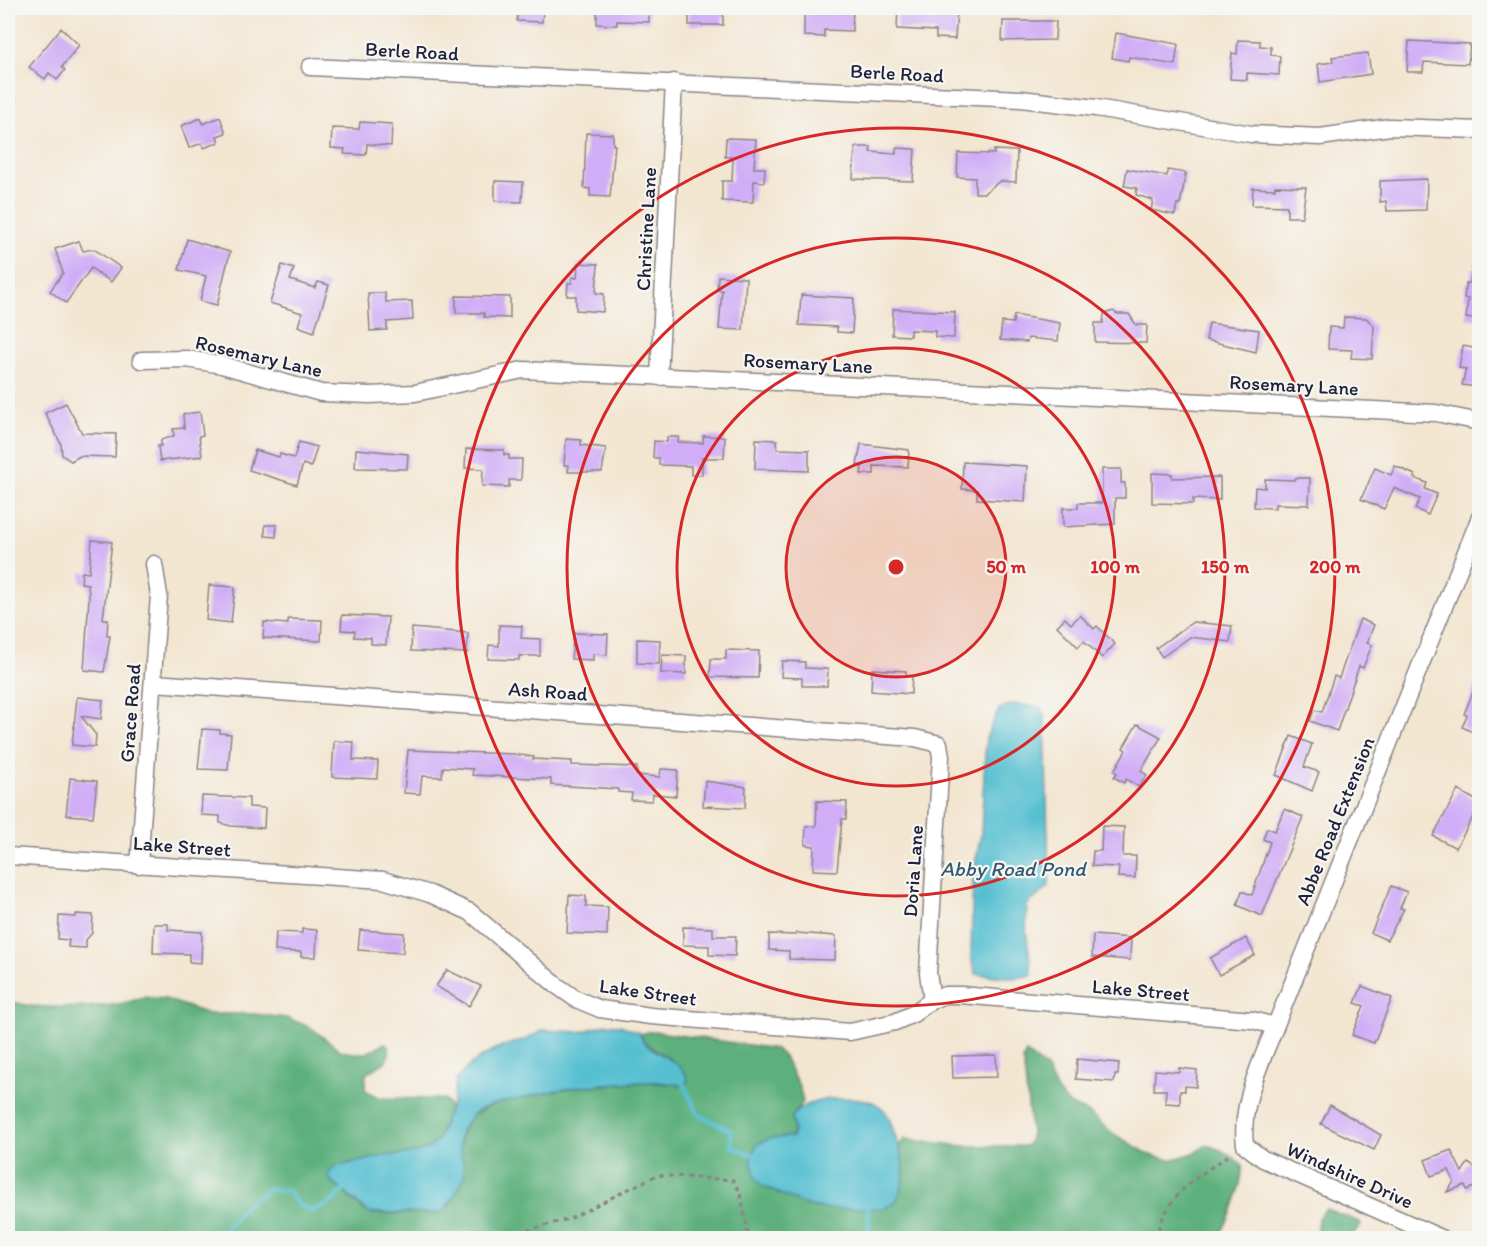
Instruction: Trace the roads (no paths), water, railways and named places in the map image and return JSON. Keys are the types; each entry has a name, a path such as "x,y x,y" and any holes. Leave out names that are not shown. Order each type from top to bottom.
{"street":[{"name":"Berle Road","path":"310,67 1021,99 1096,108 1251,134 1320,136 1390,127 1479,130"},
{"name":"Christine Lane","path":"659,377 674,82"},
{"name":"Rosemary Lane","path":"141,360 187,358 222,365 321,393 415,393 523,370 1436,413 1479,422"},
{"name":"Abbe Road Extension","path":"1245,1145 1242,1124 1258,1070 1479,517"},
{"name":"Grace Road","path":"140,865 159,596 154,564"},
{"name":"Ash Road","path":"154,684 915,738 939,744"},
{"name":"Doria Lane","path":"932,1000 928,973 941,757 939,744"},
{"name":"Lake Street","path":"8,856 383,880 430,894 470,912 556,986 576,999 600,1009 651,1016 850,1032 895,1022 914,1014 932,1000 945,995 961,995 1252,1020 1275,1026"},
{"name":"Windshire Drive","path":"1245,1145 1263,1159 1441,1239"}],"water":[{"name":"Abby Road Pond","path":"1012,704 1040,707 1045,715 1049,886 1027,905 1026,930 1032,975 1017,978 976,974 971,958 973,875 981,834 986,738 999,709"},
{"path":"607,1024 620,1025 640,1033 649,1046 679,1066 688,1082 682,1085 655,1082 586,1086 552,1091 479,1110 469,1119 460,1135 463,1180 450,1202 440,1213 369,1213 330,1180 328,1175 334,1167 385,1156 417,1153 431,1147 438,1139 453,1101 456,1080 472,1063 497,1048 527,1039 543,1030 581,1032"},
{"path":"855,1098 868,1101 879,1106 888,1115 903,1169 902,1186 894,1204 884,1208 825,1209 803,1204 762,1186 756,1179 751,1159 757,1144 771,1138 792,1137 794,1132 792,1117 799,1109 808,1104 829,1099"}],"waterway":[{"path":"682,1081 698,1114 731,1131 731,1146 756,1156"},
{"path":"218,1238 244,1206 269,1189 288,1191 298,1205 311,1211 329,1204 344,1190"},
{"path":"867,1202 870,1238"}]}
